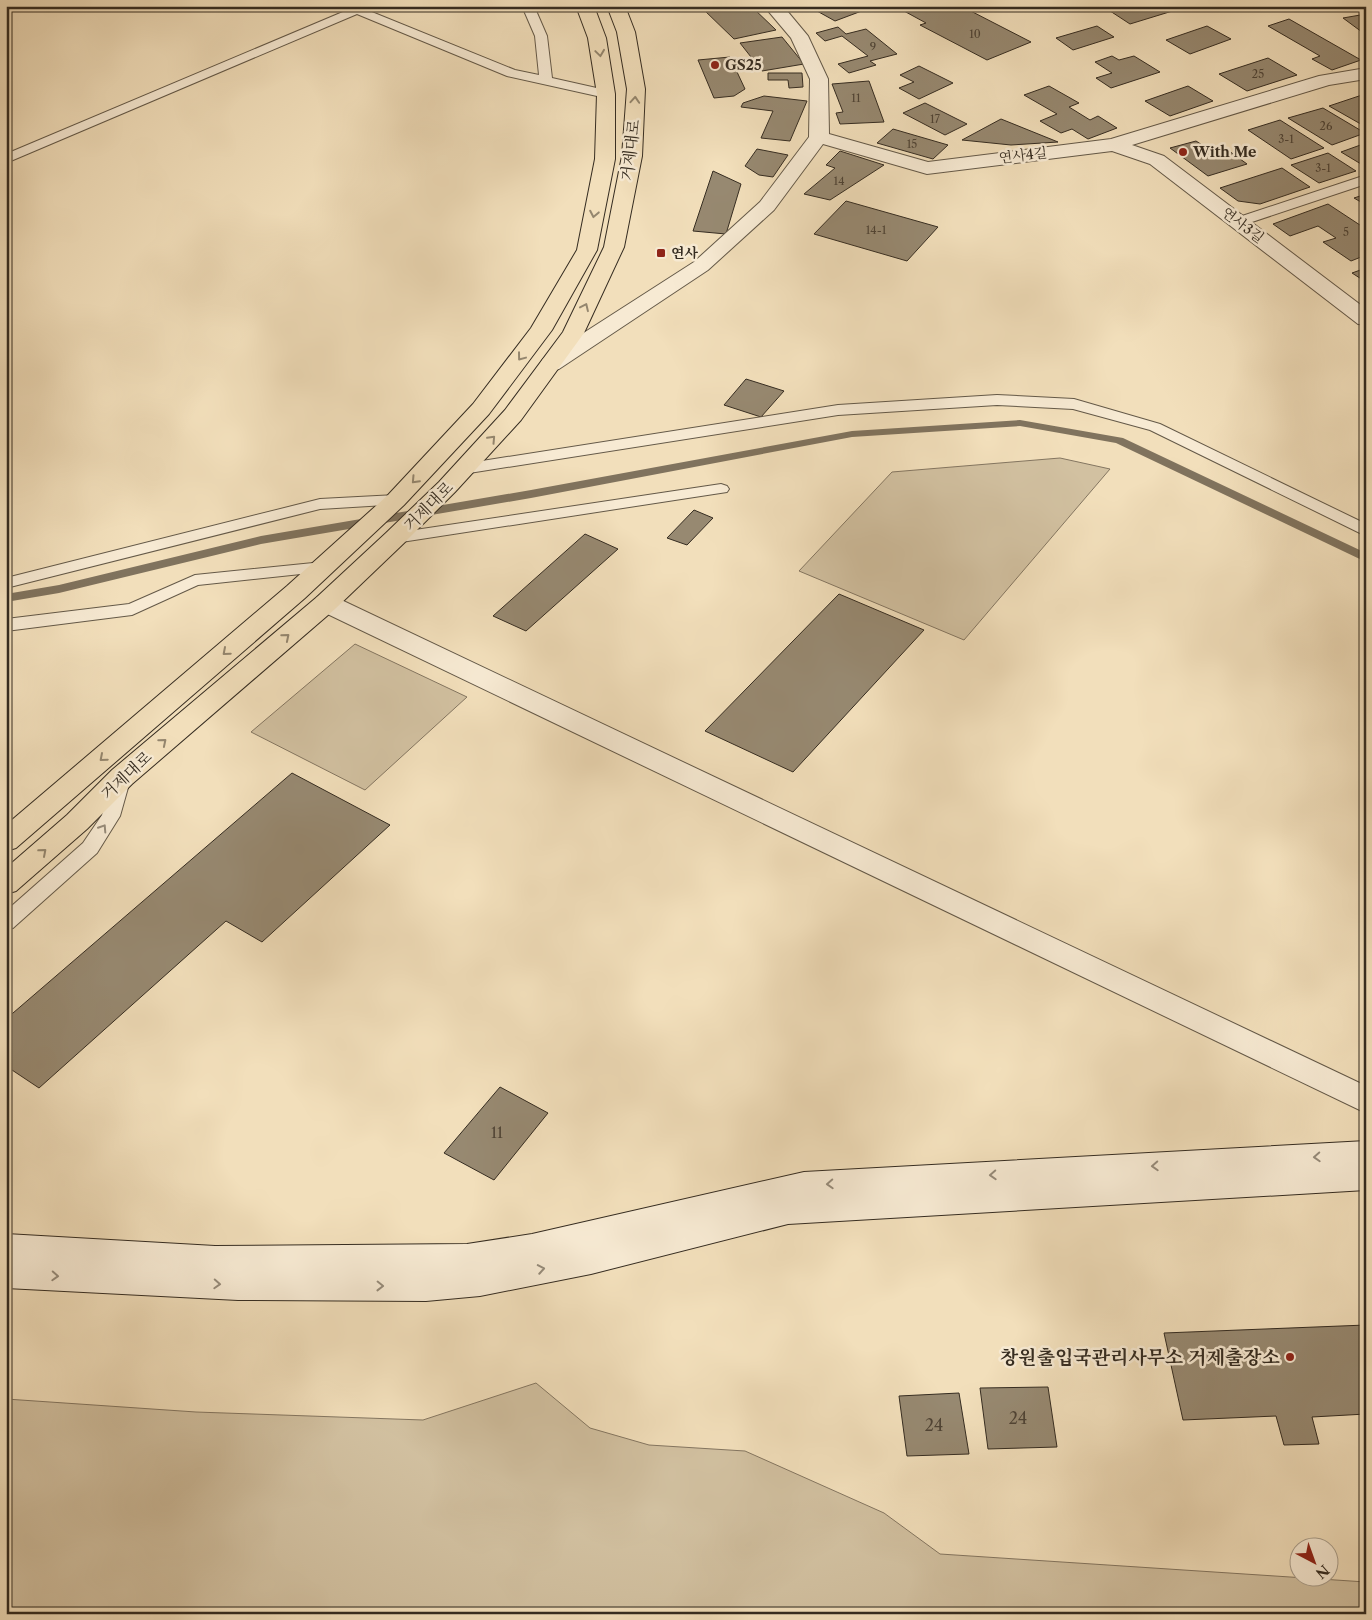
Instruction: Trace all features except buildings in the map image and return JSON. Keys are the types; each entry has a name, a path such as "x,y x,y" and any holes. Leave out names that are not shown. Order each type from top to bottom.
{"main road":[{"name":"거제대로","path":"6,841 323,568 396,500 481,410 541,330 587,250 604,159 606,94 598,38 585,6"},
{"name":"거제대로","path":"6,884 77,822 122,777 326,603 395,538 447,488 513,415 551,364 573,332 614,247 632,156 636,89 626,32 616,6"}],"street":[{"path":"551,364 701,266 767,206 819,137 819,79 799,36 772,6"},
{"name":"연사4길","path":"819,137 927,168 1113,145 1326,80 1366,73"},
{"name":"연사3길","path":"1113,145 1157,160 1366,319"},
{"path":"326,603 1366,1100"},
{"path":"6,1248 215,1260 466,1258 532,1248 804,1186 1366,1154"},
{"path":"6,1274 238,1284 426,1286 480,1280 590,1260 788,1210 1366,1177"}],"lane":[{"path":"528,6 541,36 546,82"},
{"path":"6,159 357,10 511,73 606,94"},
{"path":"1238,222 1366,179"},
{"path":"463,469 838,410 996,400 1074,404 1155,427 1366,530"},
{"path":"395,538 721,489"},
{"path":"6,583 320,504 396,500"},
{"path":"6,625 132,609 195,580 323,568"},
{"path":"6,923 90,848 111,816 122,777"}],"shaded area":[{"path":"1060,458 1110,469 964,640 799,571 892,472"},
{"path":"355,644 467,697 365,790 251,732"},
{"path":"536,1383 590,1428 649,1445 745,1451 884,1513 940,1554 1290,1577 1290,1588 1340,1588 1340,1580 1366,1582 1366,1614 6,1614 6,1399 196,1412 423,1420"}],"waterway":[{"path":"6,598 59,589 261,540 531,494 852,434 1020,423 1119,440 1366,558"}],"place":[{"name":"GS25","path":"715,65"},
{"name":"With Me","path":"1183,152"},
{"name":"연사","path":"661,253"},
{"name":"창원출입국관리사무소 거제출장소","path":"1290,1357"}]}
